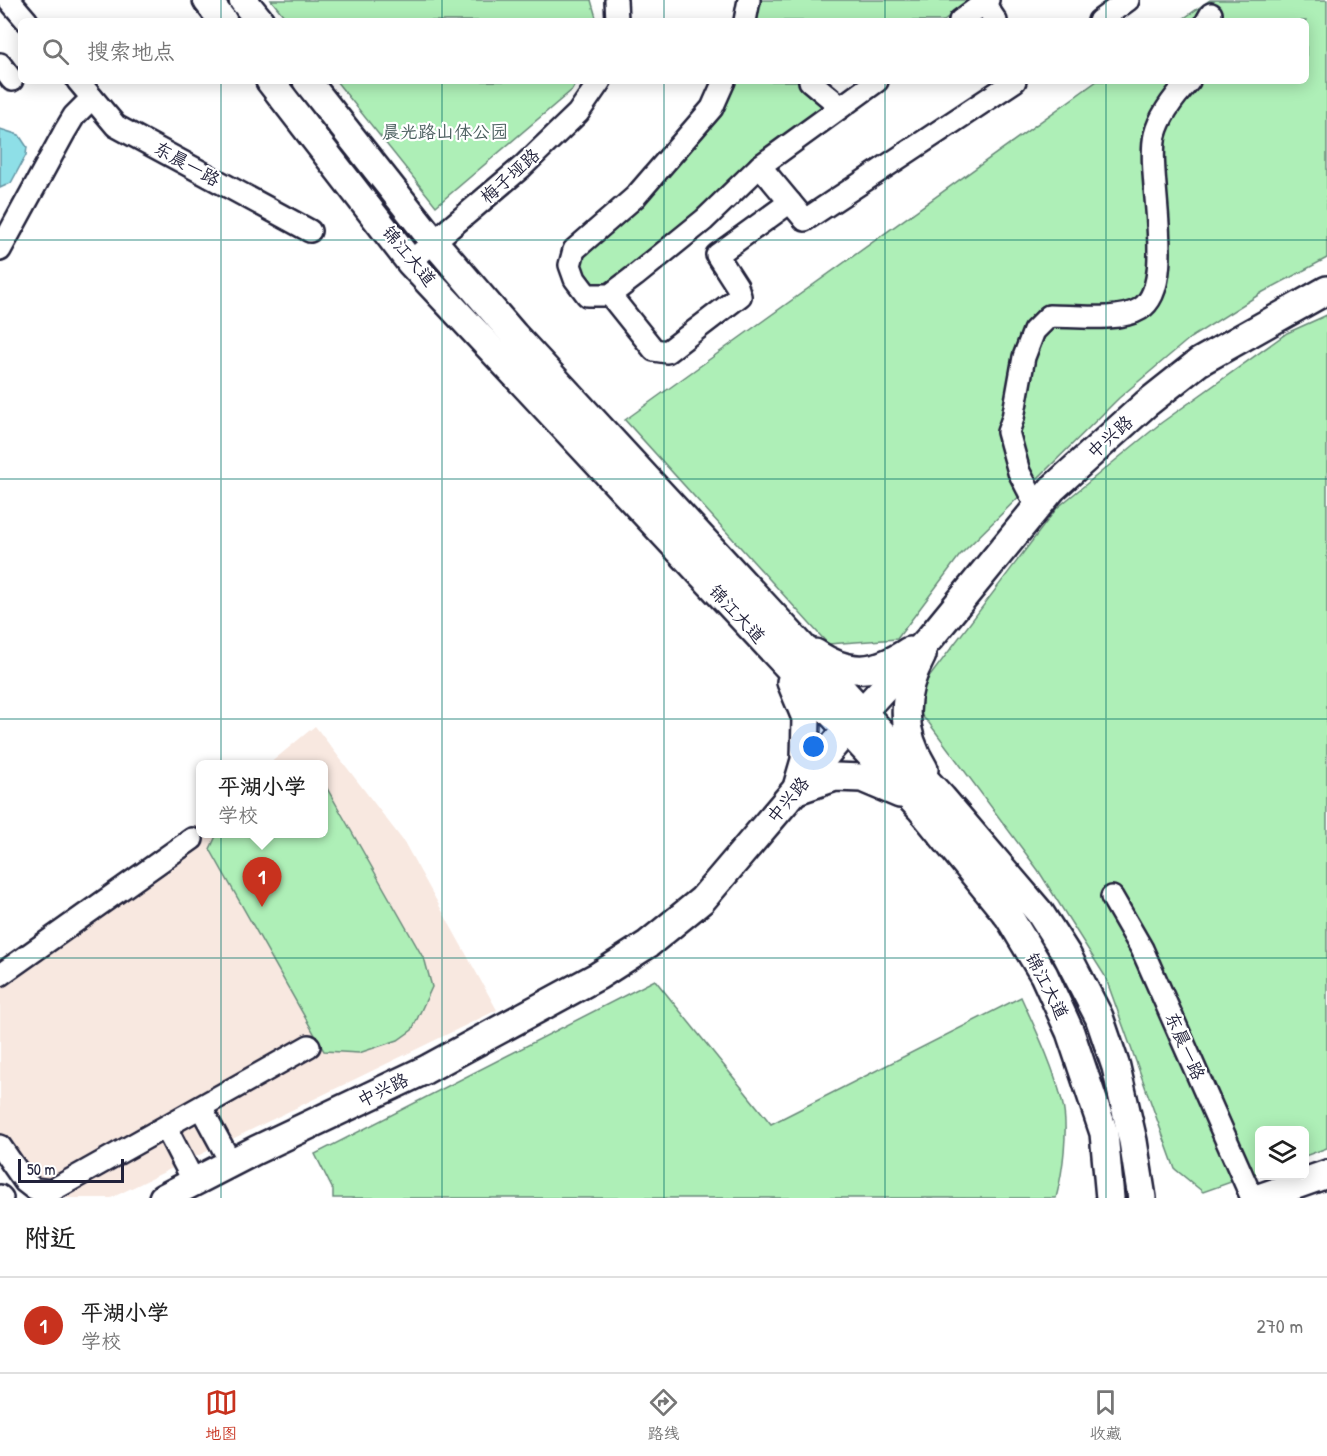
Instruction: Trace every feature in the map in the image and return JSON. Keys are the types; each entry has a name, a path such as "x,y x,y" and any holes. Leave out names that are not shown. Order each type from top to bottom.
{"main road":[{"path":"207,0 221,18"},
{"path":"243,0 258,18"},
{"name":"锦江大道","path":"272,84 410,262 788,650"},
{"name":"锦江大道","path":"309,84 434,242 788,650 931,803 1040,913 1066,955 1099,1017 1116,1067 1133,1141 1142,1198"},
{"name":"中兴路","path":"163,1198 425,1070 598,976 648,944 702,900 854,722 930,638 1052,489 1146,404 1199,362 1327,290"},
{"path":"788,650 836,666 861,670 879,667 902,656 930,638"},
{"path":"930,638 915,667 908,691 905,716 931,803"},
{"path":"788,650 806,718 806,760 796,790"},
{"path":"796,790 835,777 861,778 931,803"},
{"name":"锦江大道","path":"931,803 1009,917 1044,975 1070,1032 1104,1132 1110,1198"},
{"path":"1259,1198 1327,1174"}],"street":[{"path":"9,0 24,18"},
{"path":"616,0 617,18"},
{"path":"746,18 749,0"},
{"path":"1103,18 1128,0"},
{"path":"964,18 986,2 994,18"},
{"name":"东晨一路","path":"80,84 116,126 310,231"},
{"name":"梅子垭路","path":"410,262 523,166 570,121 598,84"},
{"path":"723,84 712,108 635,197 574,250 570,265 575,279 587,295 610,295 704,220 760,166 873,84"},
{"path":"813,84 841,108"},
{"path":"760,166 806,220 1010,84"},
{"path":"1036,507 1019,472 1008,432 1013,418 1024,357 1035,331 1049,316 1125,315 1142,309 1151,297 1160,259 1153,158 1155,134 1170,104 1187,84"},
{"path":"0,250 74,116 92,98"},
{"path":"610,295 654,350 667,352 740,296 737,286 717,255 790,202"},
{"path":"0,975 192,839"},
{"name":"东晨一路","path":"1112,897 1142,949 1252,1198"},
{"path":"0,1146 25,1182 34,1189 51,1191 309,1047"},
{"path":"201,1108 231,1163"},
{"path":"166,1128 194,1182"}],"shaded area":[{"path":"315,726 404,842 497,1010 111,1198 25,1198 0,1169 0,965 169,849 196,825 196,838 328,838 328,760 274,760"}],"green space":[{"path":"271,0 591,0 596,18 286,18"},
{"path":"753,0 972,0 948,18 754,18"},
{"path":"1210,0 1327,0 1327,258 1263,292 1190,338 1119,398 960,555 897,639 828,644 625,420 1093,84 1309,84 1309,18 1184,18"},
{"name":"晨光路山体公园","path":"338,84 575,84 572,90 436,206"},
{"path":"727,84 804,84 831,107 610,284 593,284 580,274 580,254"},
{"path":"1327,315 1327,1148 1309,1155 1309,1126 1255,1126 1255,1173 1203,1192 1175,1169 1105,976 1038,870 929,723 909,704 1057,508 1161,423 1287,333"},
{"path":"328,790 425,961 432,987 412,1030 398,1040 359,1053 324,1051 210,849 215,838 328,838"},
{"path":"655,980 771,1124 1021,997 1049,1061 1064,1112 1064,1150 1056,1198 333,1198 333,1190 315,1154"}],"water":[{"path":"0,129 19,135 27,147 26,155 11,183 0,188"}],"place":[{"name":"平湖小学","path":"262,907"}]}
